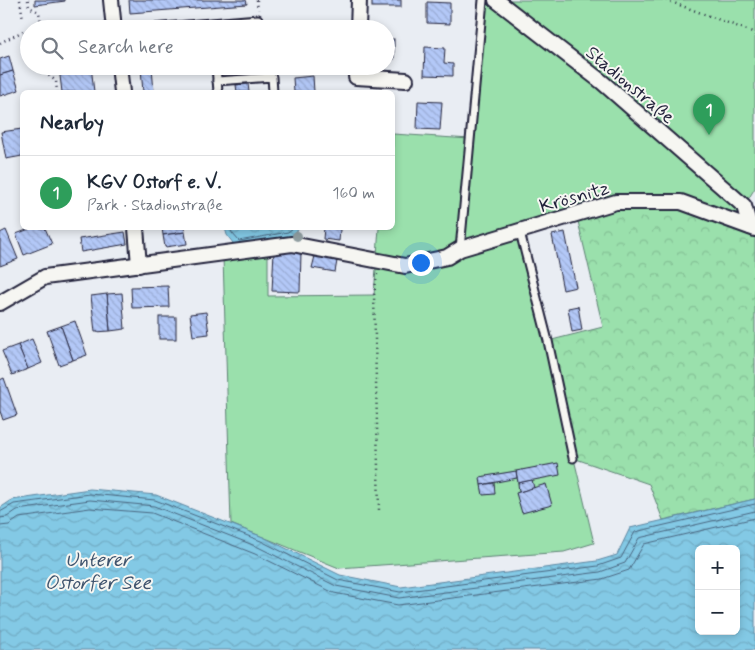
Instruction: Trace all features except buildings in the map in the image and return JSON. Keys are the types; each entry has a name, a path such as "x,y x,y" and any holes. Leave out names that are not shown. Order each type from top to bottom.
{"street":[{"path":"111,0 113,20"},
{"path":"358,0 358,20"},
{"name":"Stadionstraße","path":"496,0 602,82 744,206 753,228"},
{"path":"120,75 122,90"},
{"path":"356,75 356,77 406,80"},
{"name":"Krösnitz","path":"0,303 46,277 292,244 405,266 447,257 460,249 616,202 681,202 753,228"},
{"path":"136,230 139,265"}],"lane":[{"path":"460,249 483,0"},
{"path":"250,20 258,19"},
{"path":"217,75 218,90"},
{"path":"217,81 272,77 272,90"},
{"name":"Krösnitz","path":"520,232 548,341 573,458"}],"path":[{"path":"20,0 23,19"},
{"path":"28,0 29,7 39,12 40,20"},
{"path":"666,0 755,33"},
{"path":"0,42 20,32"},
{"path":"48,75 56,81 57,90"},
{"path":"378,262 374,295 379,511"}],"green space":[{"path":"483,0 755,0 755,188 744,206 750,227 616,202 520,232 594,543 564,552 339,568 231,524 223,257 268,255 268,296 374,295 379,230 395,230 395,134 470,139"},
{"path":"681,202 755,233 755,499 663,520 649,484 573,458 548,341 603,327 576,213"}],"water":[{"path":"226,230 298,230 291,236 236,247"},
{"name":"Unterer Ostorfer See","path":"90,489 156,495 263,537 340,575 401,587 597,561 617,555 630,528 755,499 755,650 0,650 0,508 12,500"}],"place":[{"name":"KGV Ostorf e. V.","path":"709,135"}]}
